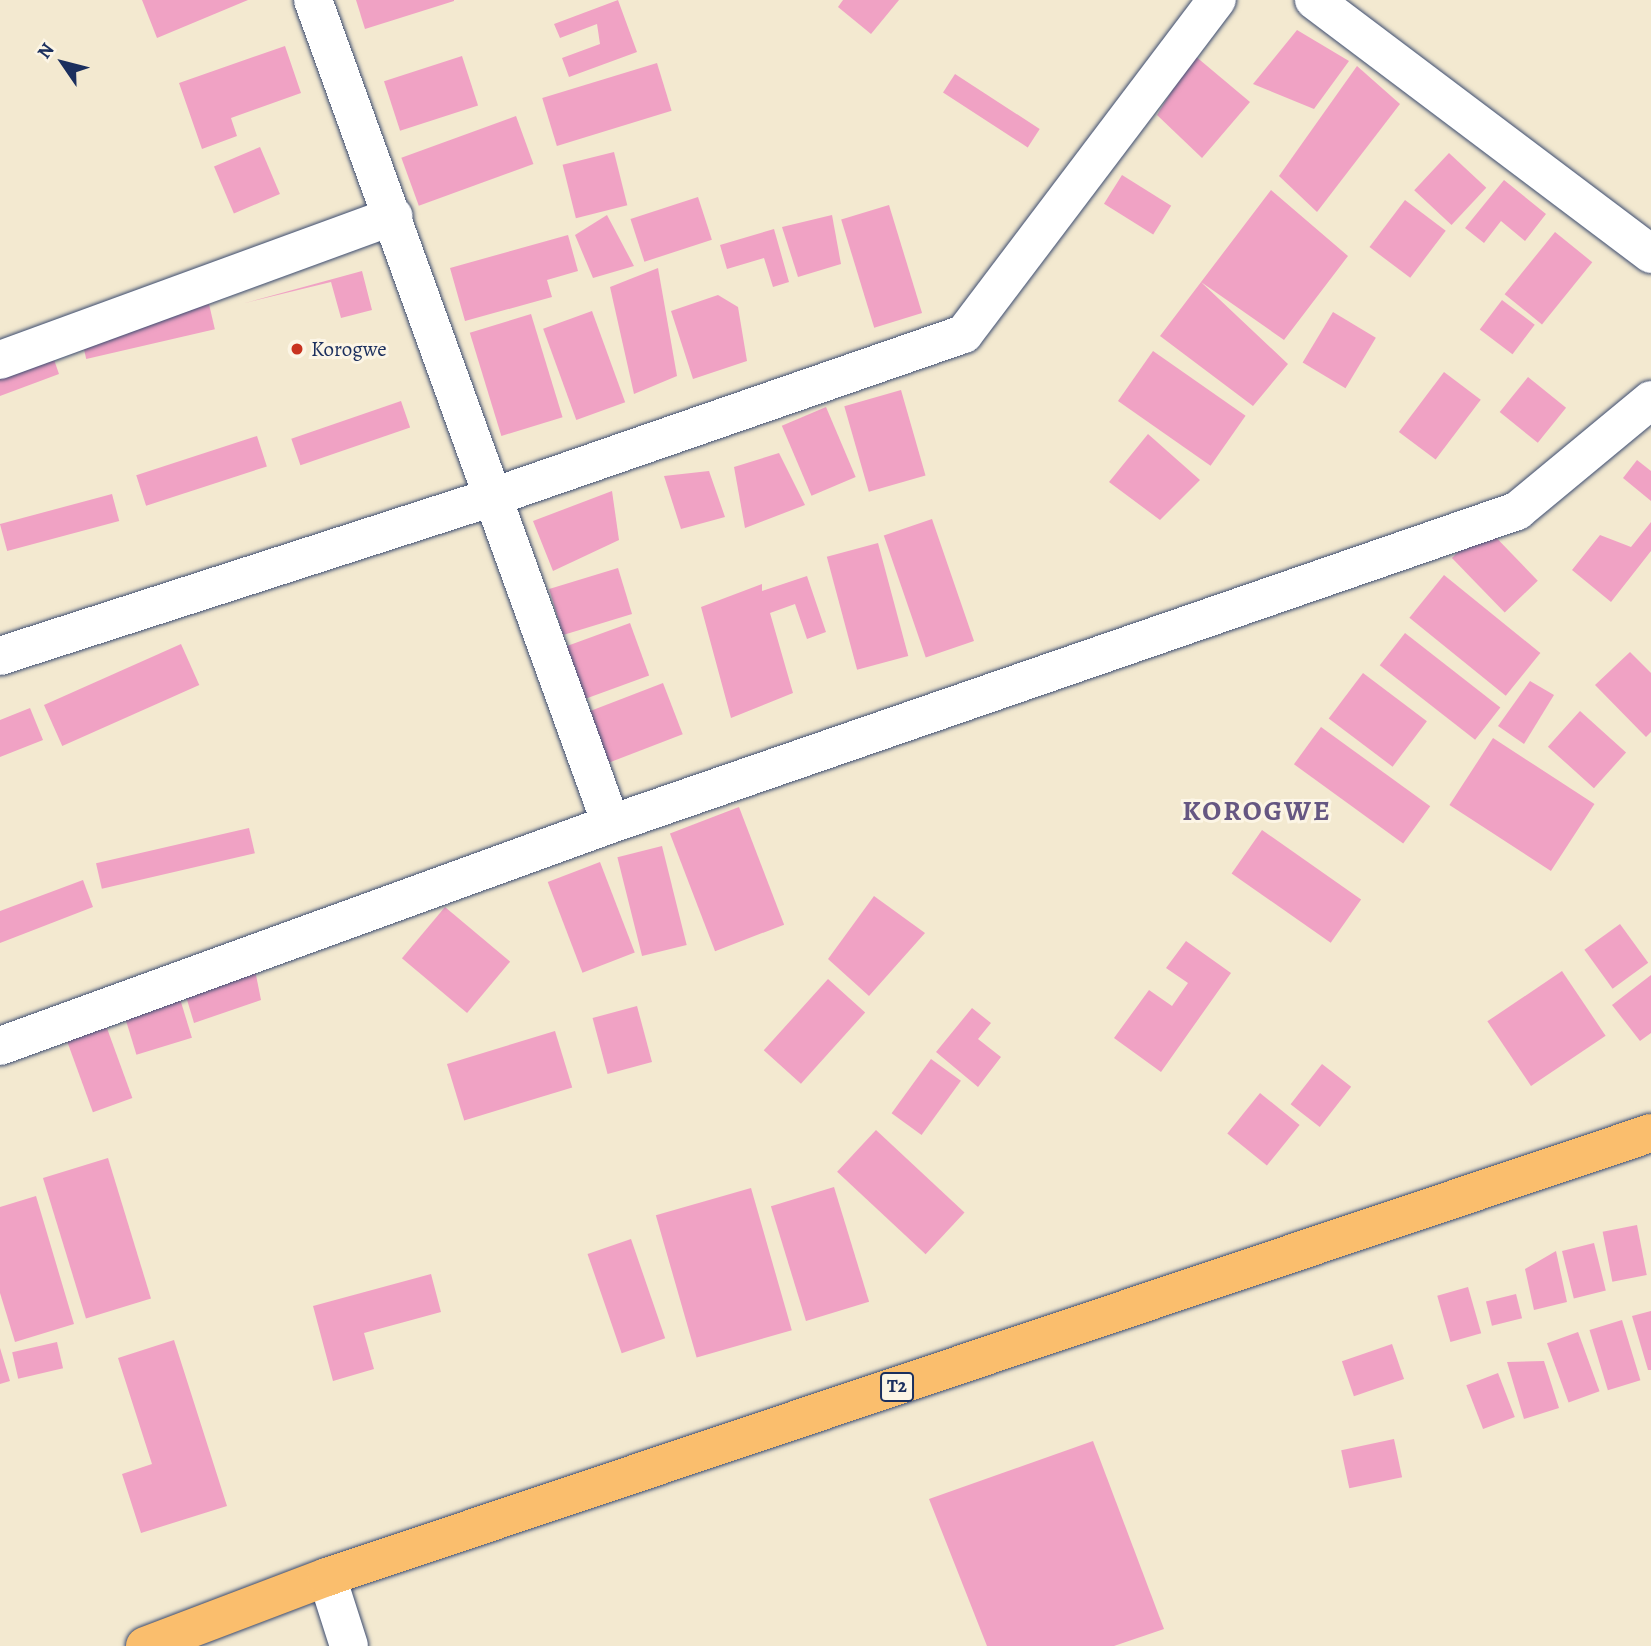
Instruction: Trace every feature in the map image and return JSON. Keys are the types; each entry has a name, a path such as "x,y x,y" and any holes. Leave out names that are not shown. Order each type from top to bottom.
{"highway":[{"name":"T2","path":"145,1646 327,1577 1651,1133"}],"street":[{"path":"313,0 611,824"},
{"path":"0,656 493,497 964,334 1217,0"},
{"path":"1314,0 1651,254"},
{"path":"0,360 393,216"},
{"path":"0,1046 611,824 1517,511 1651,400"},
{"path":"327,1577 349,1646"}],"building":[{"path":"142,0 248,0 157,38"},
{"path":"356,0 454,0 454,1 365,29"},
{"path":"618,0 637,52 569,77 562,58 600,44 597,24 560,38 554,24"},
{"path":"843,0 899,0 871,34 838,7"},
{"path":"1297,30 1349,61 1314,109 1253,84"},
{"path":"285,46 301,93 231,118 237,136 202,149 179,83"},
{"path":"1194,55 1250,102 1202,158 1157,115"},
{"path":"462,56 478,105 400,131 384,81"},
{"path":"657,63 672,111 557,146 542,98"},
{"path":"1357,66 1400,104 1317,212 1279,176"},
{"path":"955,74 1040,129 1028,147 943,92"},
{"path":"516,116 533,164 419,206 401,158"},
{"path":"260,147 280,194 234,213 214,167"},
{"path":"614,152 627,205 576,218 563,165"},
{"path":"1449,153 1486,188 1452,225 1414,190"},
{"path":"1122,175 1171,206 1153,235 1104,204"},
{"path":"1504,180 1546,214 1525,241 1501,221 1484,243 1465,228"},
{"path":"1271,190 1348,256 1284,340 1201,282"},
{"path":"698,197 712,240 644,262 630,219"},
{"path":"1405,200 1446,231 1410,278 1369,247"},
{"path":"889,205 922,313 874,328 841,220"},
{"path":"607,215 634,266 593,278 575,235"},
{"path":"832,215 841,264 798,277 782,227"},
{"path":"774,229 789,282 773,287 764,258 727,269 720,245"},
{"path":"1555,232 1592,262 1542,324 1505,294"},
{"path":"568,235 578,271 547,280 552,297 465,321 450,268"},
{"path":"658,268 677,376 634,394 610,287"},
{"path":"362,271 372,310 341,318 331,282 245,303"},
{"path":"1201,282 1288,364 1253,406 1160,336"},
{"path":"718,295 738,307 747,361 693,379 671,311"},
{"path":"1502,300 1535,325 1512,354 1480,330"},
{"path":"209,304 215,329 86,359 80,334"},
{"path":"592,311 625,402 576,420 543,329"},
{"path":"1333,312 1376,338 1345,388 1303,363"},
{"path":"531,314 563,417 501,436 470,333"},
{"path":"49,345 59,374 0,396 0,363"},
{"path":"1153,351 1246,416 1211,466 1118,401"},
{"path":"1444,372 1481,400 1436,460 1399,432"},
{"path":"1528,377 1566,408 1538,443 1500,412"},
{"path":"901,390 926,476 869,492 844,406"},
{"path":"401,401 410,427 300,465 291,439"},
{"path":"826,407 856,477 812,496 782,426"},
{"path":"1148,434 1200,480 1160,520 1109,482"},
{"path":"257,436 267,466 146,506 136,475"},
{"path":"779,453 805,505 745,528 734,467"},
{"path":"1637,460 1651,471 1651,501 1623,478"},
{"path":"709,471 725,517 681,529 664,476"},
{"path":"612,491 619,540 553,571 533,521"},
{"path":"112,494 119,521 7,551 0,524"},
{"path":"932,519 974,641 926,658 884,536"},
{"path":"1651,522 1651,551 1611,602 1572,570 1600,535 1631,547"},
{"path":"1485,526 1538,581 1505,613 1452,558"},
{"path":"878,543 908,656 857,670 827,557"},
{"path":"618,568 632,614 563,635 549,589"},
{"path":"1444,575 1540,653 1506,696 1409,618"},
{"path":"807,576 826,632 807,639 795,604 770,613 793,693 731,718 701,607 762,584 762,591"},
{"path":"630,623 649,676 579,701 560,649"},
{"path":"1405,633 1500,707 1475,740 1380,665"},
{"path":"181,644 199,685 62,746 44,705"},
{"path":"1630,652 1651,673 1651,732 1646,737 1595,685"},
{"path":"1363,673 1427,721 1393,767 1329,719"},
{"path":"1530,681 1554,695 1524,744 1498,726"},
{"path":"663,683 683,734 608,763 588,712"},
{"path":"30,708 43,740 0,757 0,720"},
{"path":"1580,711 1626,752 1594,788 1548,747"},
{"path":"1321,727 1430,806 1403,844 1294,764"},
{"path":"1493,738 1594,804 1551,871 1449,805"},
{"path":"739,807 784,925 715,951 670,834"},
{"path":"249,828 255,853 102,889 96,863"},
{"path":"1262,830 1361,899 1331,943 1232,873"},
{"path":"662,846 687,945 642,956 617,857"},
{"path":"600,862 635,953 582,973 548,882"},
{"path":"83,880 93,907 0,943 0,911"},
{"path":"874,896 925,933 869,996 828,959"},
{"path":"445,907 510,962 467,1013 402,958"},
{"path":"1620,924 1648,963 1613,989 1584,950"},
{"path":"1186,941 1231,973 1161,1072 1114,1038 1149,990 1172,1006 1188,983 1166,968"},
{"path":"254,965 261,1000 194,1023 185,993"},
{"path":"1562,971 1606,1036 1531,1086 1487,1021"},
{"path":"1651,975 1651,1033 1640,1041 1612,1005"},
{"path":"828,979 865,1012 801,1084 764,1050"},
{"path":"177,989 192,1038 136,1055 122,1006"},
{"path":"637,1006 652,1062 608,1074 593,1018"},
{"path":"972,1008 991,1023 978,1039 1001,1057 978,1087 936,1052"},
{"path":"104,1020 132,1098 93,1112 65,1034"},
{"path":"555,1031 572,1087 464,1120 447,1064"},
{"path":"931,1059 961,1081 922,1135 892,1113"},
{"path":"1322,1064 1351,1087 1320,1127 1291,1104"},
{"path":"1260,1093 1300,1125 1267,1166 1227,1133"},
{"path":"876,1130 964,1213 926,1254 837,1172"},
{"path":"108,1158 151,1299 86,1318 43,1178"},
{"path":"834,1187 869,1302 806,1321 771,1206"},
{"path":"751,1188 792,1330 697,1358 656,1215"},
{"path":"36,1196 74,1324 15,1342 0,1293 0,1207"},
{"path":"1637,1225 1647,1275 1612,1282 1603,1232"},
{"path":"631,1239 665,1338 622,1353 588,1254"},
{"path":"1594,1243 1606,1291 1574,1299 1562,1251"},
{"path":"1556,1251 1567,1302 1534,1310 1525,1269"},
{"path":"431,1274 441,1312 364,1333 374,1369 333,1381 313,1306"},
{"path":"1468,1287 1481,1333 1450,1342 1437,1296"},
{"path":"1516,1294 1522,1318 1492,1326 1486,1301"},
{"path":"1651,1311 1651,1370 1648,1370 1632,1316"},
{"path":"1622,1320 1640,1380 1608,1390 1589,1330"},
{"path":"1578,1332 1600,1391 1569,1402 1547,1343"},
{"path":"174,1340 227,1506 141,1533 122,1474 152,1464 118,1358"},
{"path":"57,1342 63,1368 18,1379 12,1352"},
{"path":"1392,1344 1404,1379 1354,1396 1342,1361"},
{"path":"0,1348 10,1381 0,1384"},
{"path":"1544,1361 1559,1408 1524,1419 1507,1362"},
{"path":"1498,1373 1515,1417 1483,1429 1466,1385"},
{"path":"1394,1439 1402,1477 1349,1488 1341,1450"},
{"path":"1093,1441 1164,1629 1114,1646 987,1646 929,1499"}],"place":[{"name":"Korogwe","path":"297,349"}],"district":[{"name":"KOROGWE","path":"1257,811"}]}
